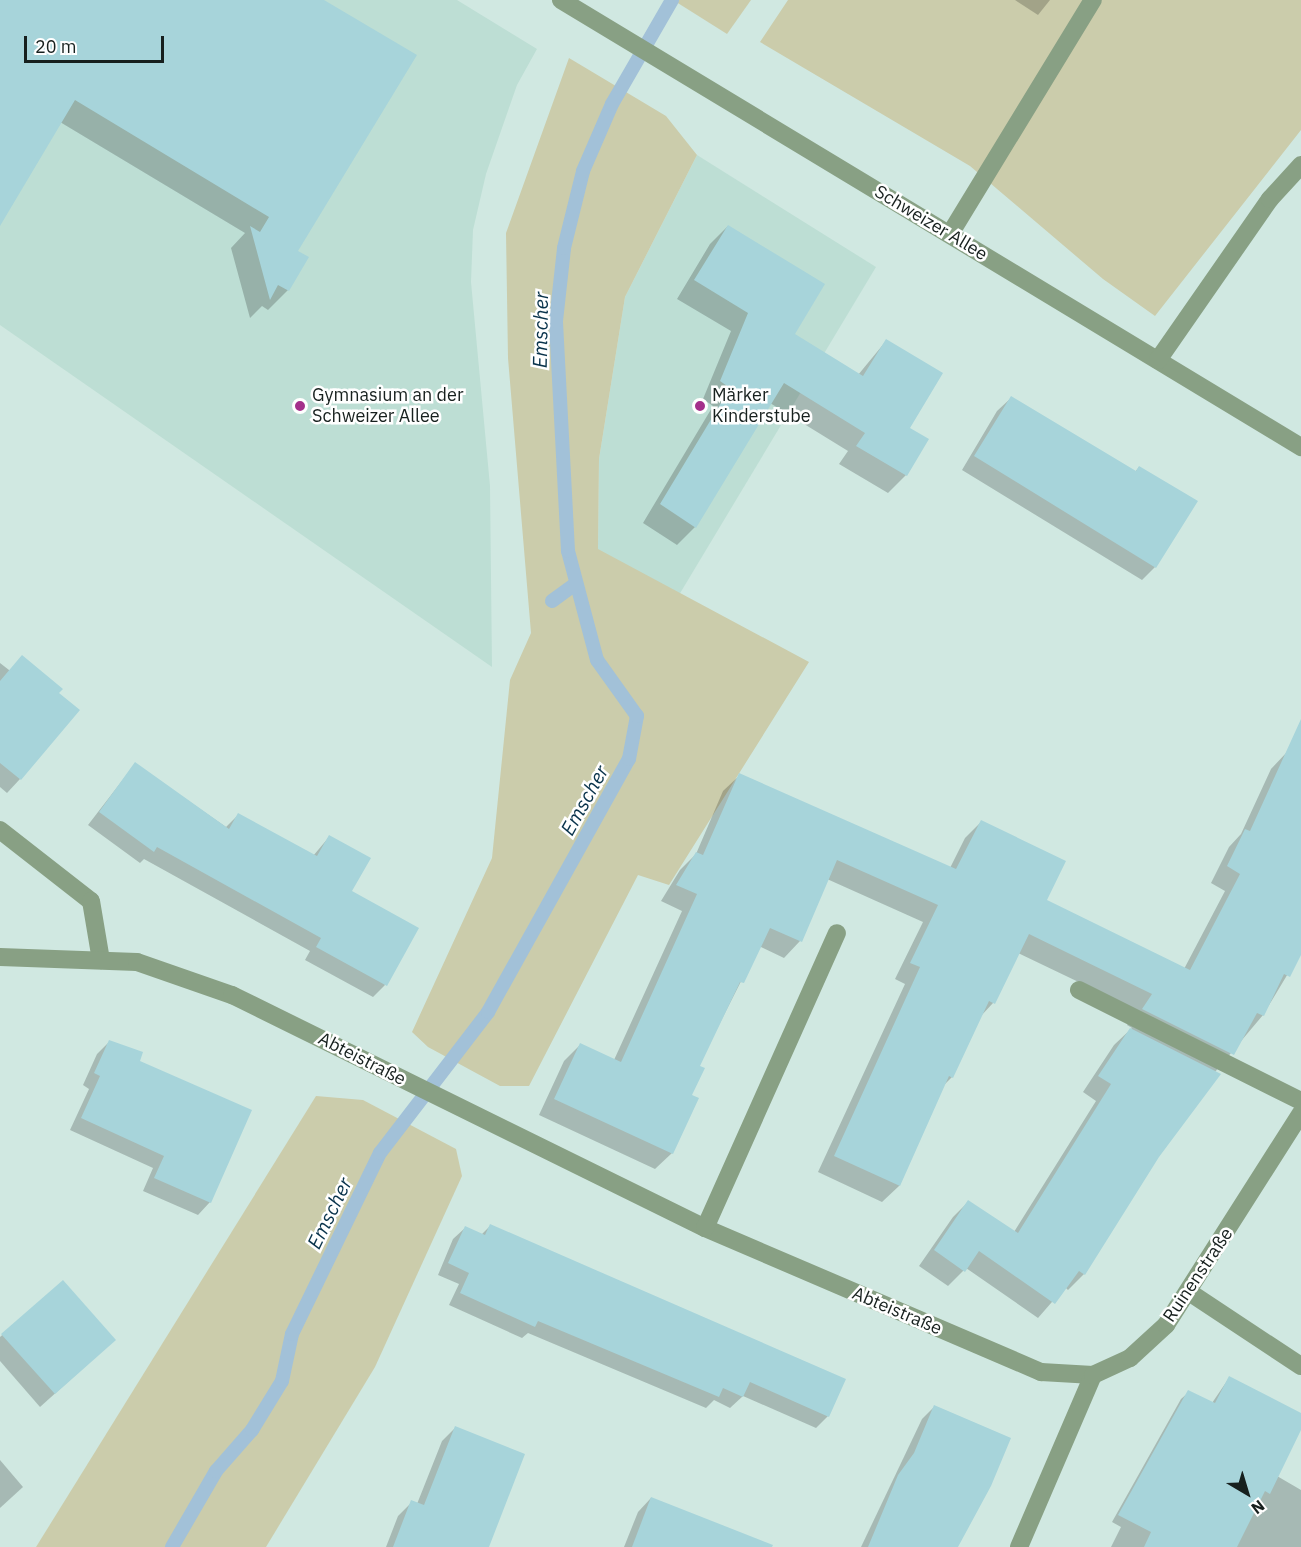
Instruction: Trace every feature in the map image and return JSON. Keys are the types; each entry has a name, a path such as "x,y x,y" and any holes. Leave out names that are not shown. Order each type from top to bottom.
{"street":[{"name":"Schweizer Allee","path":"561,0 1301,447"},
{"path":"950,234 1093,0"},
{"path":"1158,360 1270,199 1301,165"},
{"path":"0,830 91,901 101,960"},
{"path":"705,1228 837,933"},
{"name":"Abteistraße","path":"0,957 137,962 232,995 477,1118 705,1228 1041,1372 1094,1376"},
{"path":"1079,990 1301,1101"},
{"name":"Ruinenstraße","path":"1094,1376 1130,1358 1166,1325 1301,1113"},
{"path":"1189,1292 1301,1366"},
{"path":"1019,1547 1094,1376"}],"shaded area":[{"name":"Gymnasium an der Schweizer Allee","path":"0,0 457,0 537,49 517,85 486,174 473,230 471,282 490,486 492,667 0,325"},
{"path":"673,0 751,0 727,34"},
{"path":"788,0 1301,0 1301,130 1155,316 1103,279 970,166 760,42"},
{"path":"569,58 666,116 697,155 625,297 599,459 598,549 809,662 669,885 638,875 529,1086 500,1086 428,1047 412,1032 492,858 510,680 531,633 508,358 506,233"},
{"name":"Märker Kinderstube","path":"697,155 876,267 679,595 598,550 599,459 625,297"},
{"path":"316,1096 363,1100 456,1149 462,1176 375,1367 266,1547 36,1547"}],"building":[{"path":"0,0 324,0 417,55 298,251 309,257 289,291 278,285 270,300 250,226 260,232 269,217 75,100 0,226"},
{"path":"728,225 825,284 795,334 863,376 886,339 943,373 910,428 929,439 907,476 856,446 865,433 784,383 696,528 660,504 730,388 720,381 748,313 694,280"},
{"path":"1011,396 1136,471 1139,466 1198,501 1156,568 974,456"},
{"path":"22,655 63,689 59,693 80,710 21,780 0,763 0,681"},
{"path":"1301,719 1301,955 1290,977 1284,974 1264,1016 1257,1013 1234,1055 1142,1009 1152,994 1029,934 995,1004 989,1001 953,1078 949,1076 900,1186 834,1156 920,967 910,963 938,905 837,860 802,942 770,928 744,983 740,982 700,1066 705,1068 692,1095 699,1098 673,1154 554,1099 580,1043 621,1062 697,894 676,885 696,852 703,855 739,773 956,869 981,820 1066,861 1047,900 1190,970 1240,874 1227,866 1245,829 1250,831"},
{"path":"135,762 229,829 238,813 317,856 329,835 371,858 352,891 419,928 387,986 316,947 321,938 157,847 154,852 99,812"},
{"path":"1130,1028 1221,1074 1159,1157 1085,1275 1079,1271 1055,1304 979,1251 965,1272 934,1250 968,1200 1018,1233 1111,1084 1098,1076"},
{"path":"109,1040 143,1052 140,1061 252,1110 211,1203 154,1178 164,1156 81,1118 100,1076 94,1073"},
{"path":"490,1224 846,1379 829,1417 750,1382 743,1397 723,1388 719,1397 538,1321 535,1327 460,1293 469,1273 448,1263 465,1226 485,1235"},
{"path":"63,1280 116,1340 55,1394 1,1334"},
{"path":"1229,1376 1301,1413 1301,1430 1270,1494 1265,1491 1237,1547 1144,1547 1151,1532 1118,1515 1188,1390 1215,1403"},
{"path":"934,1405 1011,1438 991,1486 958,1547 868,1547 898,1475 914,1453"},
{"path":"455,1426 525,1454 489,1547 393,1547 411,1500 424,1505"},
{"path":"651,1497 773,1545 772,1547 632,1547"}],"waterway":[{"name":"Emscher","path":"172,1547 216,1471 252,1430 282,1381 292,1334 380,1153 488,1012 629,759 637,716 597,660 568,551 556,321 564,248 583,171 612,104 672,0"},
{"path":"552,601 575,584"}],"place":[{"name":"Gymnasium an der Schweizer Allee","path":"300,406"},
{"name":"Märker Kinderstube","path":"700,406"}]}
